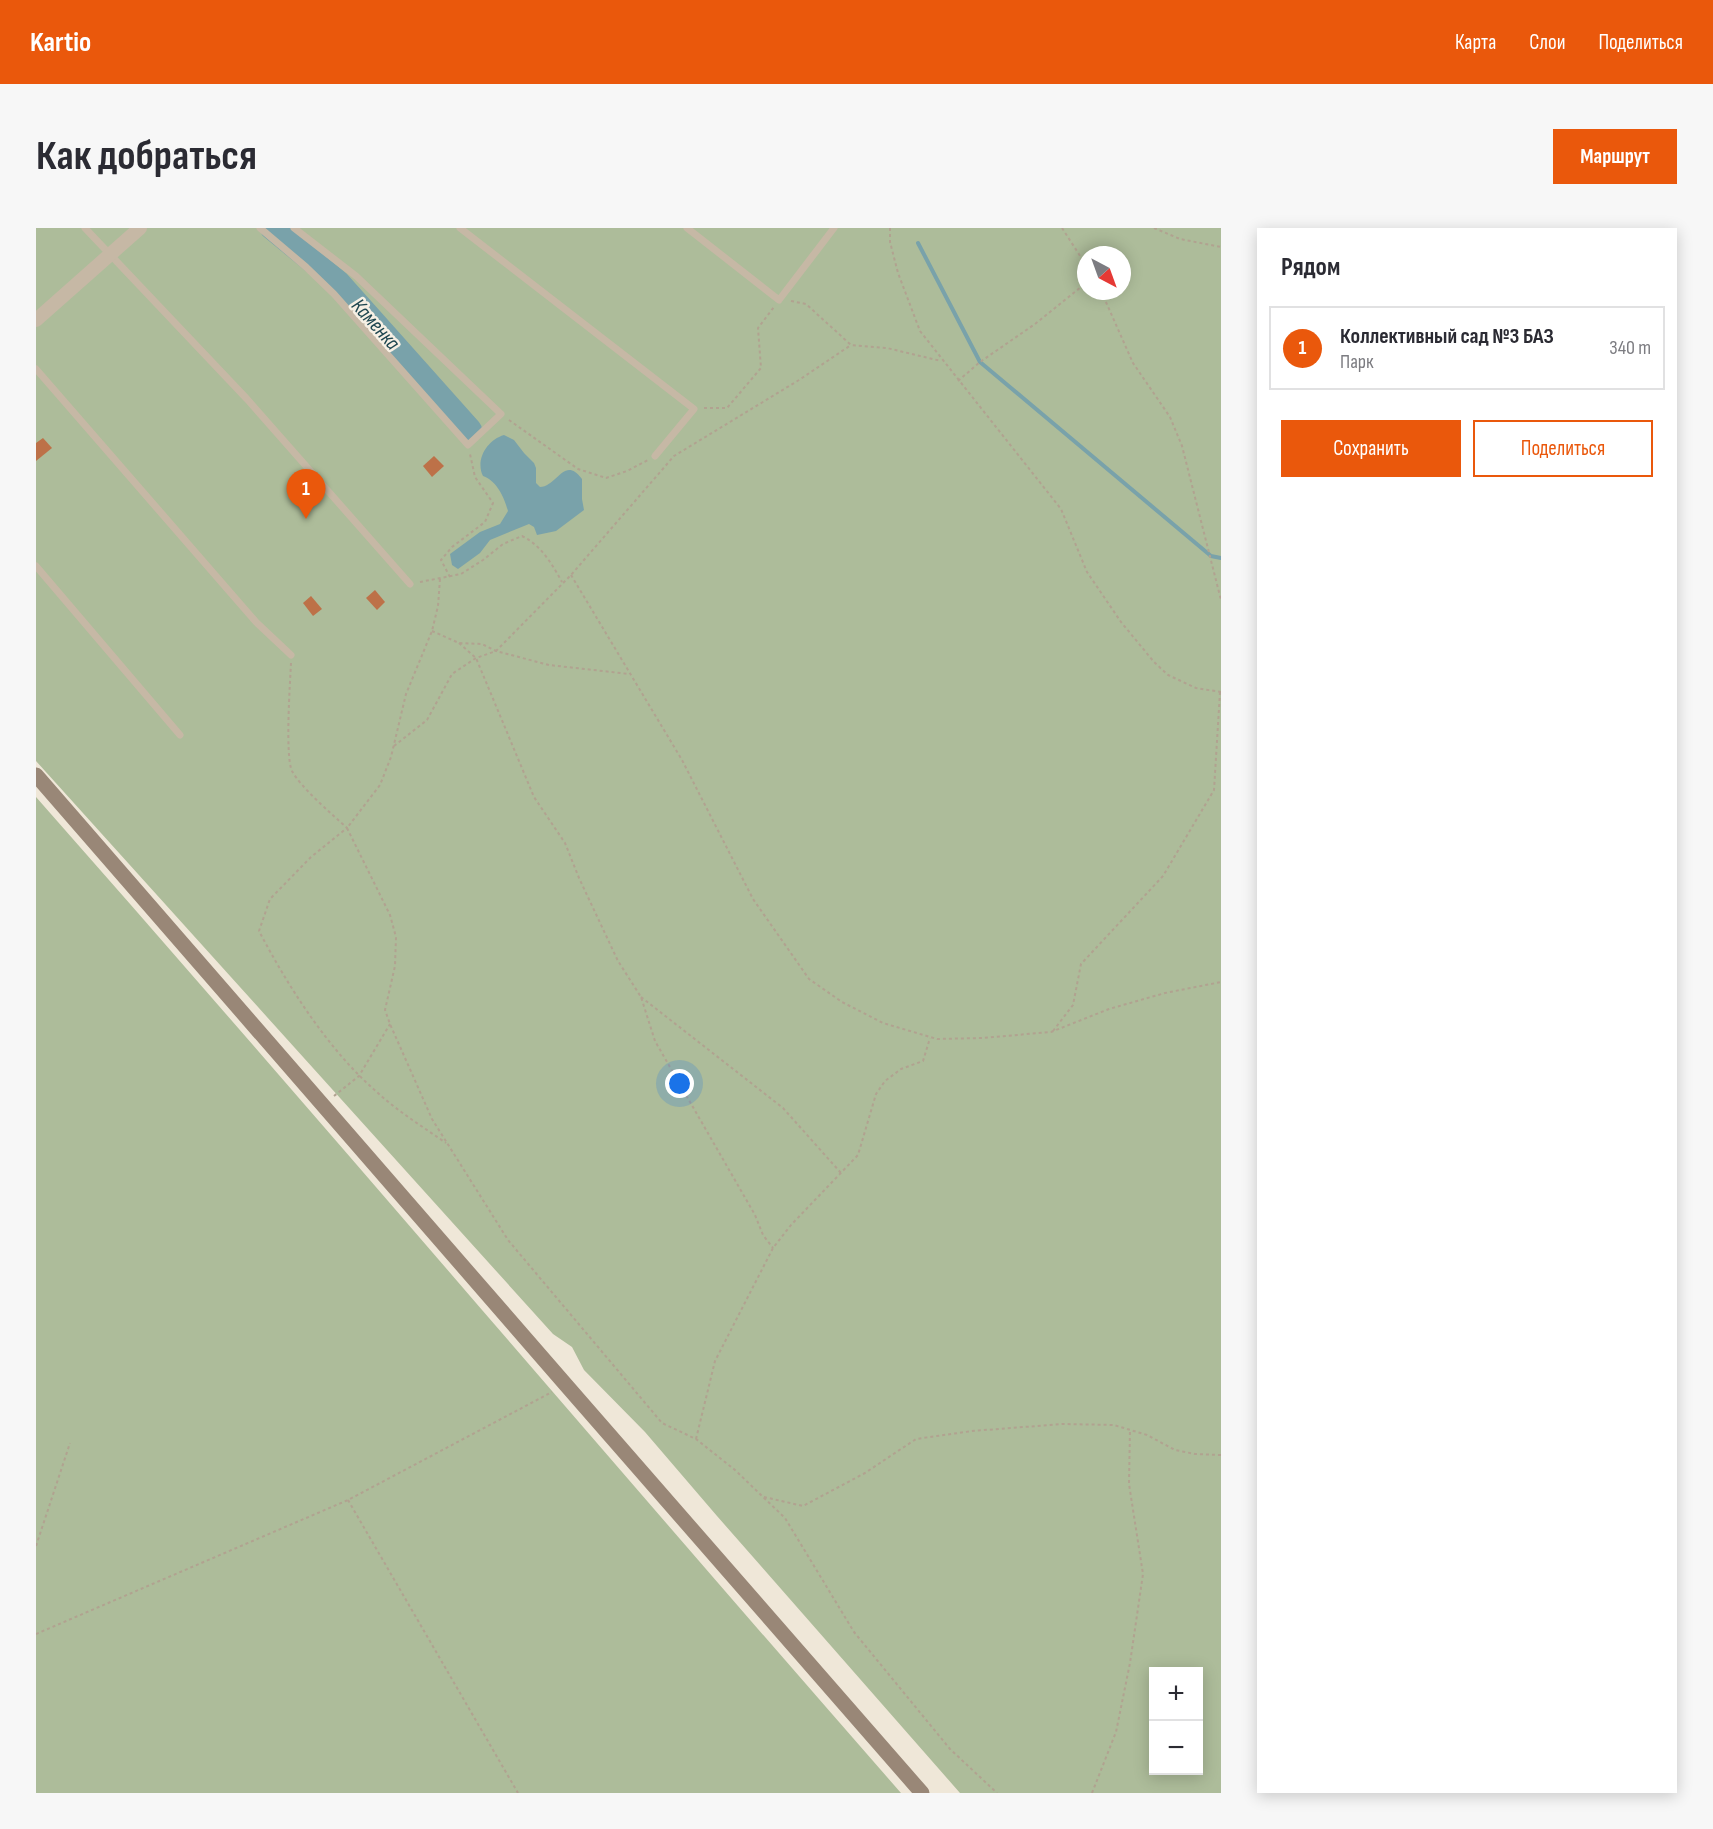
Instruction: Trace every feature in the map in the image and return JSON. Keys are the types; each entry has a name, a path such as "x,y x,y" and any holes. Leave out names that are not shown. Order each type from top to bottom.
{"main road":[{"path":"36,775 922,1793"}],"street":[{"path":"36,320 140,228"}],"lane":[{"path":"85,228 247,399 410,584"},
{"path":"260,228 334,294 468,446 501,414 356,276 294,228"},
{"path":"460,228 694,409 655,456"},
{"path":"687,228 779,300 834,228"},
{"path":"36,369 256,622 291,655"},
{"path":"36,566 180,735"}],"path":[{"path":"890,228 890,242 898,273 920,331 941,361 1061,509 1087,572 1121,622 1154,662 1168,675 1196,688 1220,692 1214,790 1163,876 1081,964 1073,1005 1051,1032"},
{"path":"1062,228 1077,251"},
{"path":"1154,228 1180,239 1221,246"},
{"path":"958,381 1077,290"},
{"path":"694,409 727,408 761,368 758,328 779,300 806,304 851,345 887,348 941,361"},
{"path":"1105,300 1133,363 1170,417 1182,446 1221,600"},
{"path":"394,747 427,720 452,674 476,658 496,651 571,574 674,456 800,380 851,345"},
{"path":"501,414 578,469 606,478 627,471 655,456"},
{"path":"450,577 441,560 452,547 485,522 493,503 476,477 468,446"},
{"path":"410,584 461,574 503,544 522,536 532,541 550,561 562,582"},
{"path":"571,574 682,760 753,899 809,979 842,1002 883,1023 937,1039 982,1038 1051,1032 1109,1009 1165,993 1221,982"},
{"path":"440,579 438,606 432,632 406,694 394,747 380,785 347,828 311,857 270,899 259,931 282,974 324,1033 360,1076 386,1100 448,1144"},
{"path":"432,632 459,643 476,658 534,797 565,843 618,961 641,997 655,1041 755,1215 763,1235 773,1248"},
{"path":"459,643 482,644 496,651 549,665 629,674"},
{"path":"291,655 289,744 292,770 314,797 347,828 390,915 396,937 396,966 386,1010 432,1119 508,1240 662,1423 696,1439 735,1470 786,1518 854,1632 950,1749 997,1793"},
{"path":"641,997 783,1108 841,1173"},
{"path":"323,1105 360,1076 390,1024"},
{"path":"696,1439 715,1361 773,1248 791,1225 858,1155 876,1094 885,1081 901,1069 923,1061 931,1037"},
{"path":"36,1634 348,1500 566,1385"},
{"path":"764,1497 803,1506 865,1473 916,1439 972,1431 1063,1424 1114,1425 1130,1429 1175,1450 1195,1454 1221,1455"},
{"path":"1092,1793 1116,1732 1130,1663 1143,1574 1129,1484 1130,1429"},
{"path":"36,1546 70,1443"},
{"path":"348,1500 518,1793"}],"green space":[{"path":"36,228 1221,228 1221,1793 960,1793 645,1432 584,1370 572,1347 553,1334 36,761"},
{"path":"36,797 253,1045 901,1793 36,1793"}],"water":[{"path":"504,435 514,440 534,463 536,483 540,487 552,482 566,471 576,472 582,479 584,510 556,531 537,535 534,527 529,524 490,540 480,553 458,569 452,565 450,554 480,532 500,524 508,511 502,495 488,478 483,476 481,470 484,451 492,441"}],"building":[{"path":"43,438 52,448 36,461 36,443"},
{"path":"434,456 444,466 432,477 423,466"},
{"path":"375,590 385,602 377,610 366,598"},
{"path":"311,596 322,609 313,616 303,603"}],"waterway":[{"name":"Каменка","path":"272,228 338,282 470,430"},
{"path":"918,243 980,362 1211,556 1221,558"}],"place":[{"name":"Коллективный сад №3 БАЗ","path":"306,519"}]}
